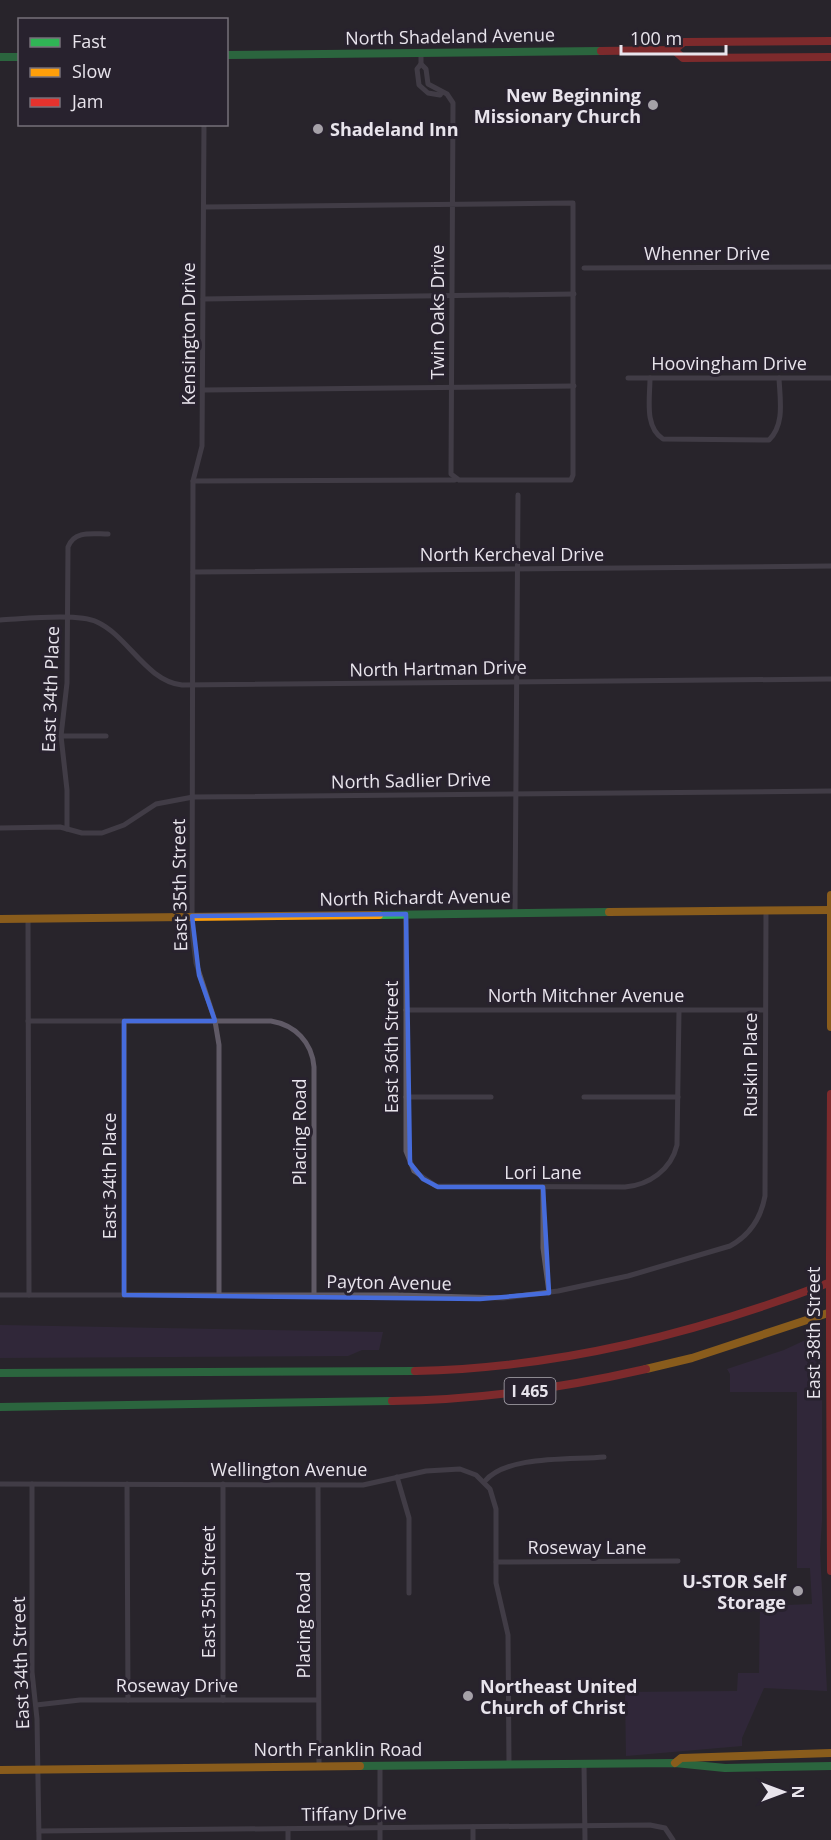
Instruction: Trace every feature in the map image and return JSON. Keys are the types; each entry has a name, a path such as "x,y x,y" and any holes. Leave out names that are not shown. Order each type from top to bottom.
{"main road":[{"name":"North Shadeland Avenue","path":"228,55 674,50 684,42 831,41"},
{"name":"North Shadeland Avenue","path":"674,50 684,58 831,57"},
{"path":"0,57 18,57"},
{"path":"831,895 831,1027"},
{"name":"North Richardt Avenue","path":"0,919 830,910"},
{"name":"East 38th Street","path":"831,1094 831,1571"},
{"name":"I 465","path":"0,1373 355,1374 416,1373 515,1365 591,1353 690,1330 831,1282"},
{"name":"I 465","path":"0,1407 413,1401 516,1393 593,1381 676,1362 754,1340 831,1312"},
{"name":"North Franklin Road","path":"0,1770 584,1764 675,1762 681,1758 732,1754 831,1753"},
{"name":"North Franklin Road","path":"675,1762 681,1766 708,1767 831,1766"}],"street":[{"name":"Twin Oaks Drive","path":"421,53 421,64 417,69 419,85 431,94 440,95 442,92 449,95 453,103 452,474 456,480"},
{"name":"Kensington Drive","path":"193,543 193,481 202,446 204,126"},
{"path":"193,481 571,480 573,475 573,203 204,207"},
{"name":"Whenner Drive","path":"584,268 831,267"},
{"path":"203,299 574,294"},
{"name":"Hoovingham Drive","path":"628,378 831,378"},
{"path":"650,378 651,426 655,434 663,439 769,440 777,432 780,421 779,378"},
{"path":"203,390 574,386"},
{"path":"515,913 518,495"},
{"name":"East 34th Place","path":"67,829 67,790 61,736 68,683 68,550 69,543 76,536 108,534"},
{"name":"East 35th Street","path":"193,543 192,916 196,963 214,1021 219,1059 219,1295"},
{"name":"North Kercheval Drive","path":"193,572 831,566"},
{"name":"North Hartman Drive","path":"0,620 87,619 102,625 164,679 176,684 831,678"},
{"path":"61,736 106,736"},
{"name":"North Sadlier Drive","path":"0,828 67,829 88,834 109,832 156,804 193,797 831,791"},
{"name":"Ruskin Place","path":"759,1218 765,1196 766,910"},
{"name":"East 36th Street","path":"406,914 406,1150 410,1163 419,1176"},
{"path":"28,918 29,1295"},
{"name":"North Mitchner Avenue","path":"406,1010 765,1010"},
{"path":"584,1097 678,1097 679,1010"},
{"path":"28,1021 214,1021"},
{"name":"East 34th Place","path":"124,1021 124,1295"},
{"name":"Placing Road","path":"214,1021 274,1022 293,1029 306,1042 314,1066 314,1295"},
{"path":"406,1097 491,1097"},
{"name":"Lori Lane","path":"419,1176 431,1184 445,1187 631,1186 648,1181 665,1168 676,1151 678,1097"},
{"path":"543,1187 543,1248 549,1293"},
{"name":"Payton Avenue","path":"0,1295 314,1295 480,1299 549,1293 628,1276 721,1250 744,1237 759,1218"},
{"path":"509,1764 508,1635 496,1583 496,1509 492,1491 485,1481 496,1470 512,1465 604,1457"},
{"name":"Wellington Avenue","path":"0,1484 369,1485 426,1470 460,1469 473,1473 485,1481"},
{"path":"397,1477 409,1518 409,1593"},
{"name":"East 34th Street","path":"32,1484 32,1672 36,1705 39,1840"},
{"path":"127,1484 128,1700"},
{"name":"East 35th Street","path":"223,1484 223,1700"},
{"name":"Placing Road","path":"318,1485 319,1765"},
{"name":"Roseway Lane","path":"496,1562 678,1561"},
{"name":"Roseway Drive","path":"36,1705 70,1700 318,1700"},
{"path":"584,1764 585,1840"},
{"path":"380,1765 380,1840"},
{"name":"Tiffany Drive","path":"39,1831 658,1825 668,1830 673,1840"},
{"path":"473,1827 473,1840"},
{"path":"288,1829 288,1840"}],"highlighted area":[{"path":"406,914 410,1163 423,1179 438,1187 543,1187 549,1293 480,1299 124,1295 124,1021 215,1021 199,975 192,916"}],"shaded area":[{"path":"0,1325 383,1332 379,1350 362,1350 348,1356 0,1358"},
{"path":"814,1336 819,1343 822,1365 820,1550 827,1691 764,1688 742,1738 742,1746 626,1756 625,1692 737,1691 738,1673 759,1673 760,1606 812,1604 810,1568 797,1568 797,1392 730,1392 730,1374 727,1369 784,1350"}],"traffic: fast":[{"path":"228,55 601,51"},
{"path":"0,57 18,57"},
{"path":"379,915 609,912"},
{"path":"0,1373 415,1371"},
{"path":"0,1407 392,1401"},
{"path":"360,1766 675,1763 725,1768 831,1766"}],"traffic: slow":[{"path":"831,895 831,1027"},
{"path":"609,912 831,910"},
{"path":"0,919 379,915"},
{"path":"646,1369 692,1358 831,1312"},
{"path":"675,1763 681,1758 831,1753"},
{"path":"0,1770 360,1766"}],"traffic: jam":[{"path":"674,50 684,42 831,41"},
{"path":"601,51 674,50 683,58 831,57"},
{"path":"830,1258 831,1094"},
{"path":"830,1258 830,1336"},
{"path":"415,1371 522,1363 627,1344 730,1317 831,1282"},
{"path":"830,1336 831,1571"},
{"path":"392,1401 520,1392 646,1369"}],"place":[{"name":"New Beginning Missionary Church","path":"653,105"},
{"name":"Shadeland Inn","path":"318,129"},
{"name":"U-STOR Self Storage","path":"798,1591"},
{"name":"Northeast United Church of Christ","path":"468,1696"}]}
